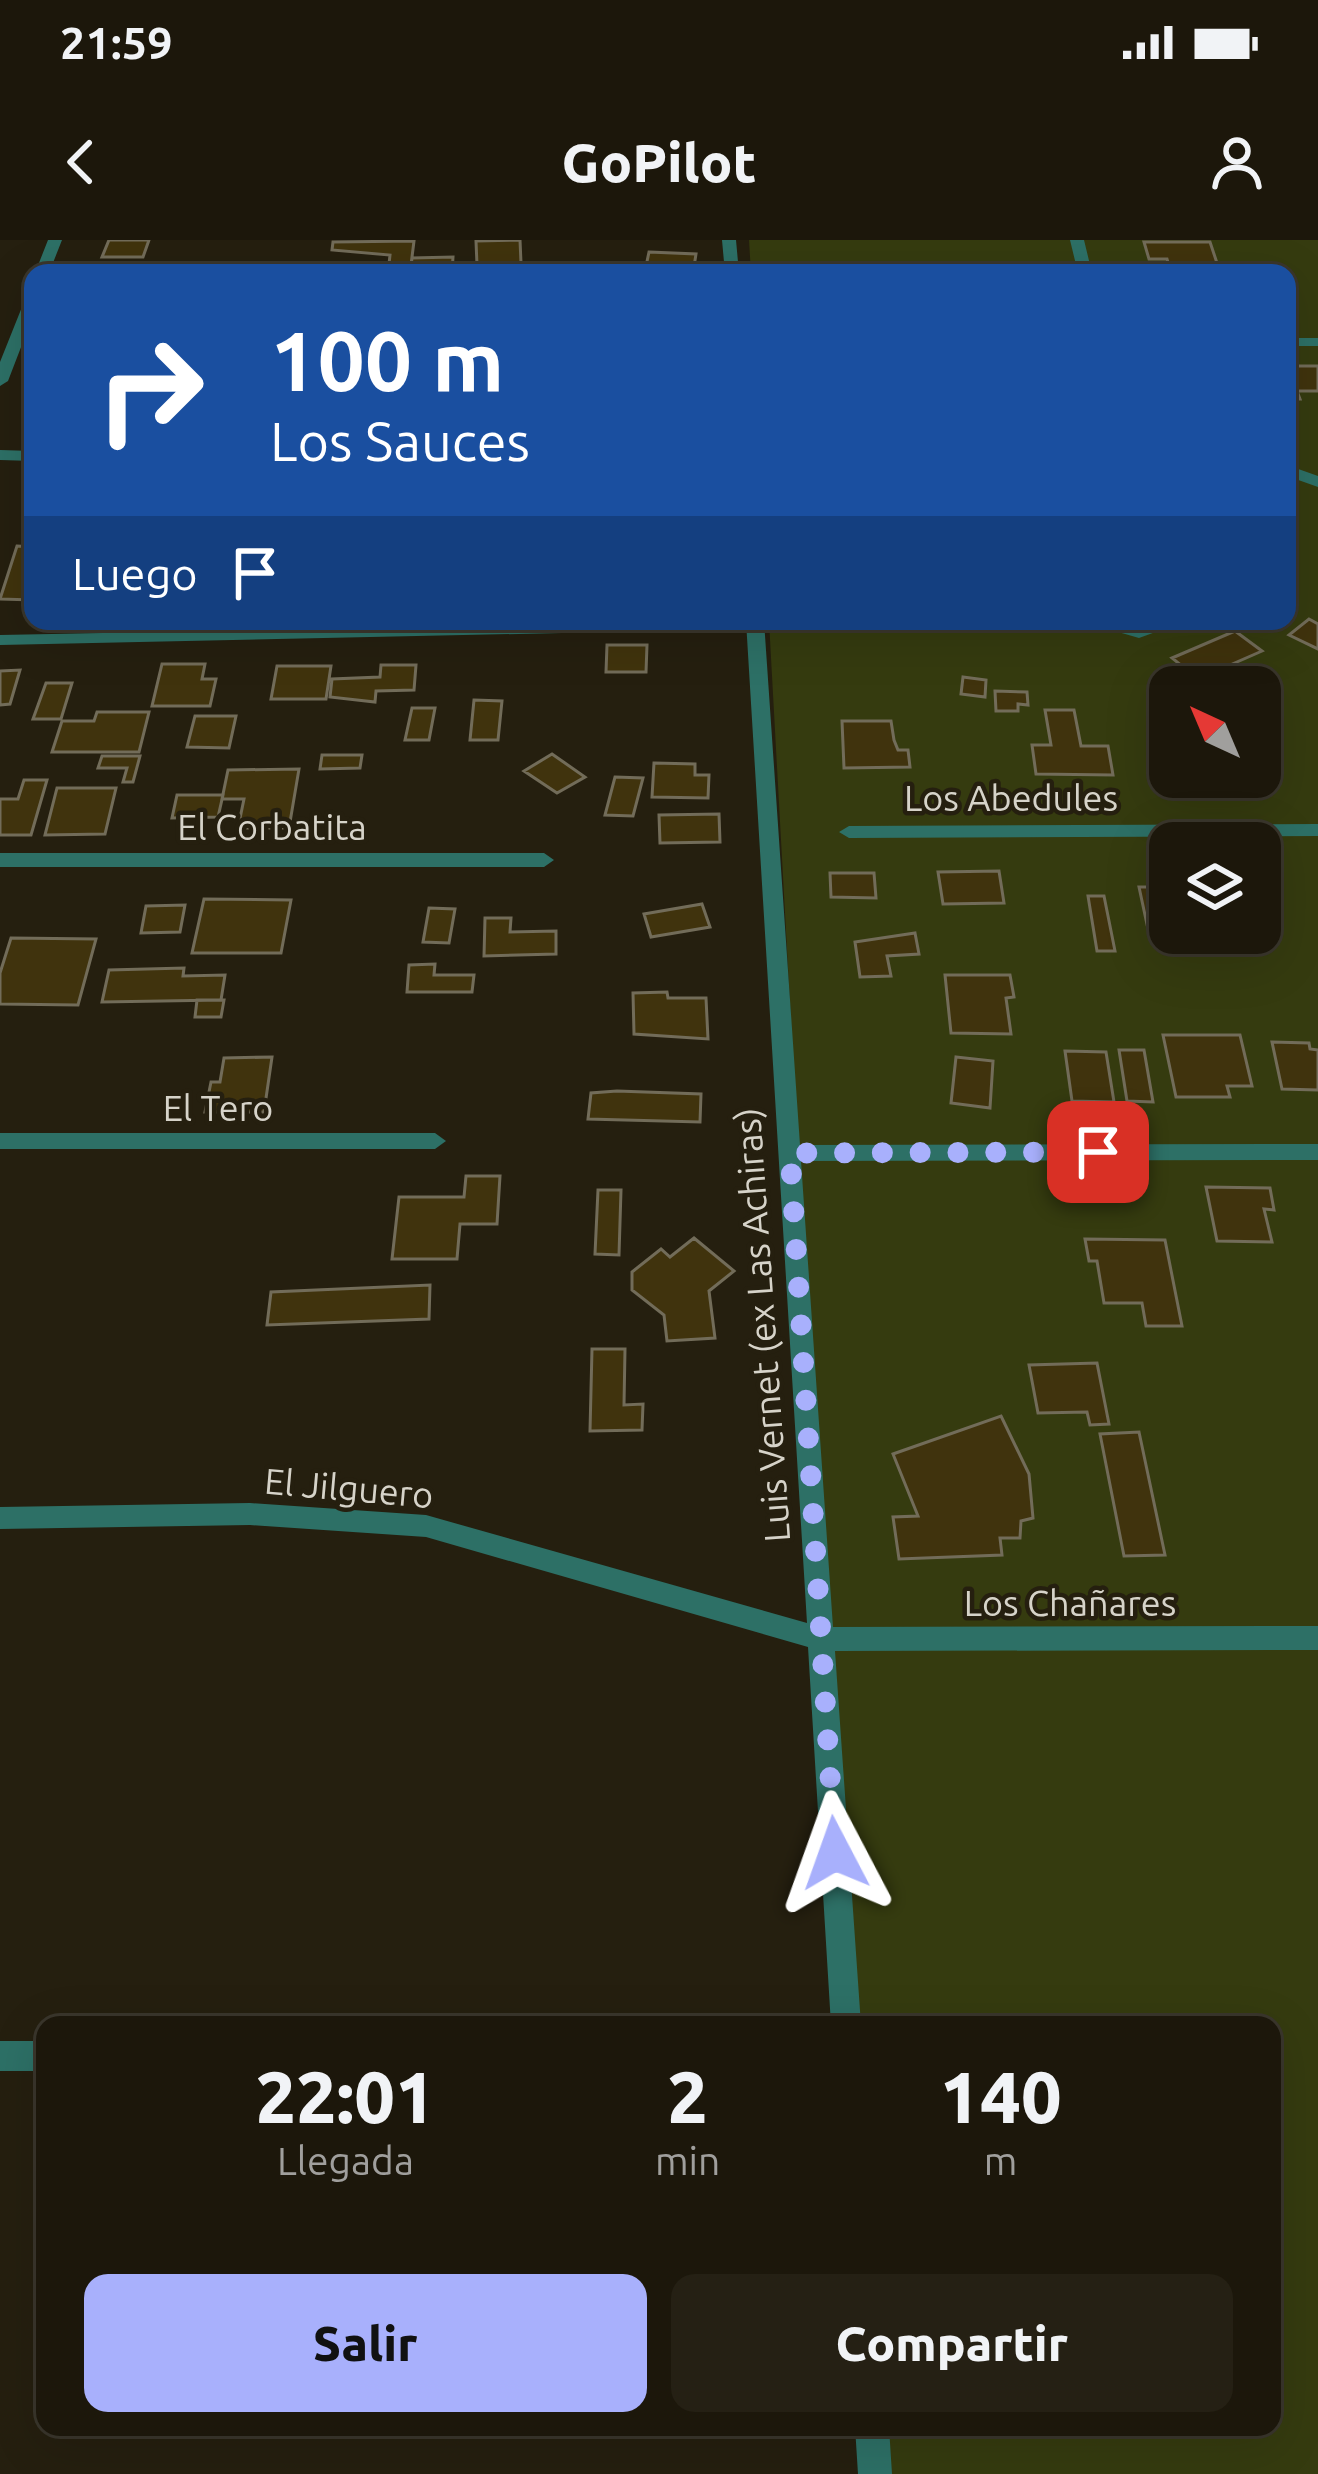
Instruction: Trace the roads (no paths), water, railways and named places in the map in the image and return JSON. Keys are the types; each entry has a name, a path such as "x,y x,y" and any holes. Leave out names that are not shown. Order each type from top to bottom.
{"street":[{"path":"0,381 24,323"},
{"path":"0,640 505,630"},
{"name":"Luis Vernet (ex Las Achiras)","path":"756,630 845,2016"},
{"name":"Los Abedules","path":"849,832 1318,830"},
{"name":"El Corbatita","path":"0,860 544,860"},
{"name":"El Tero","path":"0,1141 435,1142"},
{"path":"790,1153 1318,1152"},
{"name":"El Jilguero","path":"0,1518 250,1514 426,1526 821,1639"},
{"name":"Los Chañares","path":"821,1639 1318,1639"},
{"path":"0,2056 36,2056"},
{"path":"873,2436 875,2474"}]}
